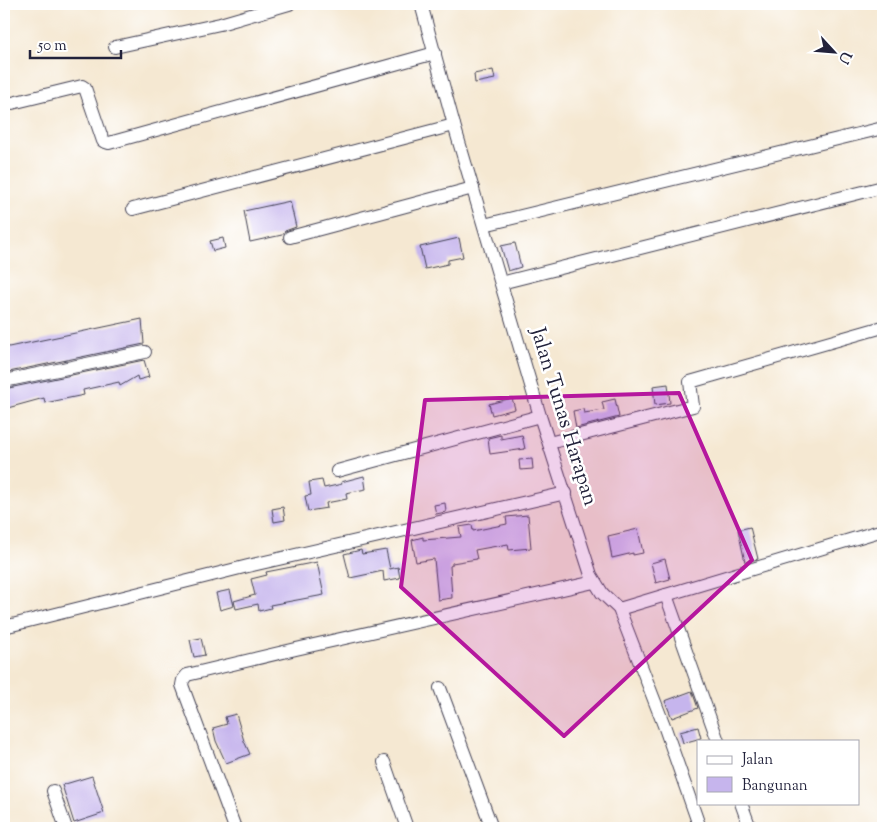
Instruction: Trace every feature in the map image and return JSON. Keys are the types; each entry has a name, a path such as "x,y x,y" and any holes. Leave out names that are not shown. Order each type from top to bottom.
{"street":[{"path":"115,47 220,24 289,4"},
{"name":"Jalan Tunas Harapan","path":"421,4 454,125 540,416 594,582 602,593 619,609 662,720 700,828"},
{"path":"4,105 82,86 85,88 103,141 109,143 435,53"},
{"path":"133,209 454,125"},
{"path":"484,226 883,128"},
{"path":"501,283 883,187"},
{"path":"290,237 473,188"},
{"path":"549,443 694,406 690,382 883,328"},
{"path":"4,381 145,352"},
{"path":"337,471 540,416"},
{"path":"4,627 248,566 566,493"},
{"path":"619,609 883,530"},
{"path":"235,828 182,685 187,675 594,582"},
{"path":"666,595 718,740"},
{"path":"440,688 492,828"},
{"path":"384,762 407,828"},
{"path":"53,791 66,828"},
{"path":"741,804 750,828"}],"highlighted area":[{"path":"679,393 752,560 564,736 401,587 425,400"}],"building":[{"path":"493,70 495,79 475,83 474,74"},
{"path":"290,201 296,227 285,231 282,235 250,242 244,211"},
{"path":"223,238 225,248 213,251 210,241"},
{"path":"459,238 463,257 448,260 448,264 425,269 420,247"},
{"path":"515,243 521,267 508,271 501,246"},
{"path":"142,319 144,344 4,373 4,348"},
{"path":"144,360 149,377 138,380 137,376 120,386 119,382 83,390 84,395 45,403 44,398 4,409 4,389"},
{"path":"668,384 670,403 655,405 653,386"},
{"path":"512,398 515,409 492,415 489,404"},
{"path":"615,399 619,417 576,428 573,411 583,409 584,413 604,410 602,402"},
{"path":"501,435 501,439 522,435 525,449 490,454 488,438"},
{"path":"532,459 533,469 520,470 519,460"},
{"path":"364,476 366,489 346,493 347,499 326,503 327,508 308,511 305,496 311,495 309,482 322,480 324,488"},
{"path":"445,503 446,512 436,514 434,505"},
{"path":"283,507 285,520 274,522 272,509"},
{"path":"528,515 531,548 509,550 508,544 475,550 477,559 452,563 450,566 452,598 438,600 434,559 416,562 412,540 423,537 423,540 461,537 459,527 472,525 473,531 507,524 506,517"},
{"path":"750,527 758,559 745,562 738,530"},
{"path":"638,529 643,553 633,555 633,553 612,558 608,536"},
{"path":"361,550 362,554 386,550 390,569 398,567 400,578 384,581 383,571 350,578 344,554"},
{"path":"665,559 670,579 656,583 651,563"},
{"path":"317,562 324,595 270,605 271,608 259,611 258,604 236,609 234,601 255,595 251,579 267,575 266,572"},
{"path":"230,590 234,606 220,610 216,593"},
{"path":"201,638 205,655 194,657 190,640"},
{"path":"692,691 698,708 672,718 665,701"},
{"path":"236,714 250,754 226,763 216,741 213,728 227,724 225,717"},
{"path":"698,727 701,738 683,743 680,732"},
{"path":"92,776 104,813 74,823 62,785"}]}
